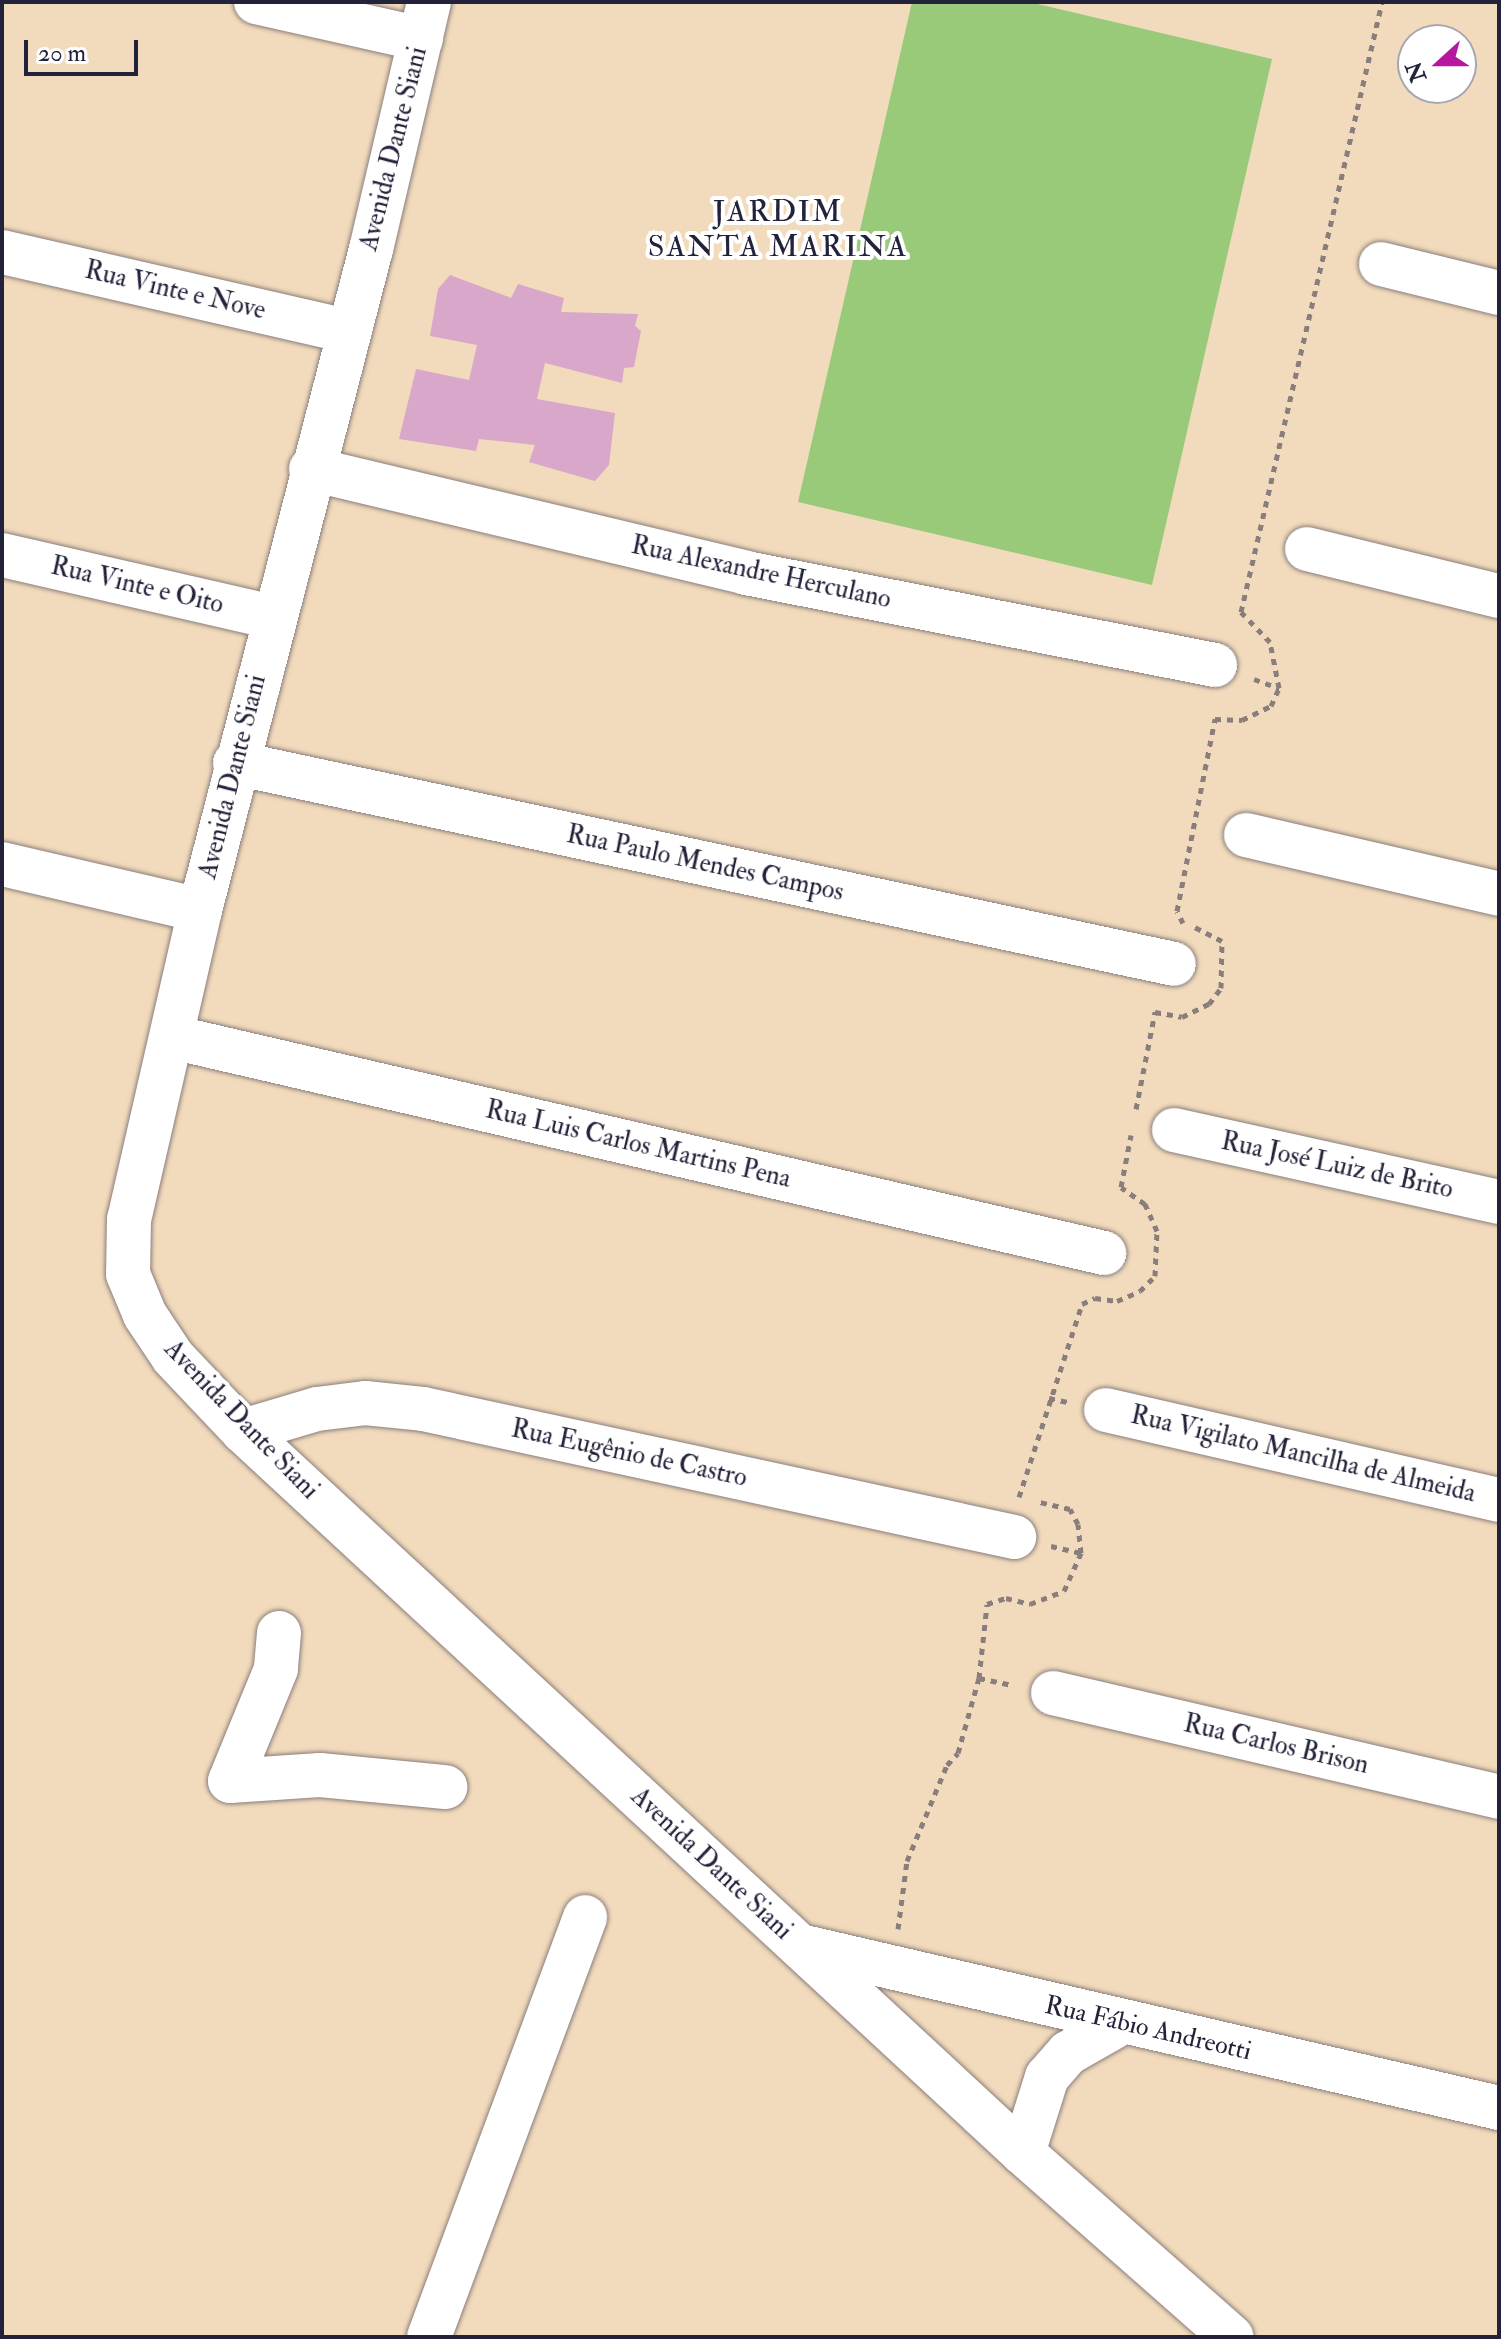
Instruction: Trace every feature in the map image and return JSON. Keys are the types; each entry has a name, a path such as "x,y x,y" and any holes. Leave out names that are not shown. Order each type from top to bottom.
{"street":[{"path":"256,2 425,21"},
{"name":"Avenida Dante Siani","path":"425,21 200,910 129,1219 128,1274 145,1315 173,1357 243,1431 1023,2153 1232,2337"},
{"name":"Rua Vinte e Nove","path":"2,252 348,331"},
{"path":"1381,264 1499,293"},
{"name":"Rua Alexandre Herculano","path":"311,469 746,573 1215,665"},
{"path":"1307,549 1499,596"},
{"name":"Rua Vinte e Oito","path":"2,555 273,617"},
{"name":"Rua Paulo Mendes Campos","path":"235,763 1174,964"},
{"path":"1246,835 1499,894"},
{"path":"2,864 200,910"},
{"name":"Rua Luis Carlos Martins Pena","path":"172,1037 1104,1253"},
{"name":"Rua José Luiz de Brito","path":"1174,1130 1499,1202"},
{"name":"Rua Eugênio de Castro","path":"243,1431 317,1409 365,1403 423,1409 1014,1537"},
{"name":"Rua Vigilato Mancilha de Almeida","path":"1106,1410 1499,1500"},
{"path":"279,1633 276,1669 230,1781 320,1775 445,1787"},
{"name":"Rua Carlos Brison","path":"1053,1693 1499,1797"},
{"path":"429,2337 585,1917"},
{"name":"Rua Fábio Andreotti","path":"799,1946 1119,2024 1499,2108"},
{"path":"1023,2153 1047,2077 1068,2053 1119,2024"}],"path":[{"path":"893,1969 907,1861 947,1765 958,1753 985,1653 987,1604 1006,1598 1030,1604 1064,1591 1081,1553 1078,1524 1070,1509 1017,1497 1082,1304 1095,1298 1117,1301 1140,1291 1155,1276 1157,1231 1145,1204 1121,1187 1155,1012 1182,1017 1209,1004 1221,988 1222,941 1204,928 1183,924 1177,911 1215,719 1242,720 1271,706 1279,688 1270,642 1241,612 1382,2"}],"green space":[{"path":"912,2 1029,2 1272,59 1152,585 798,502"}],"building":[{"path":"450,275 511,298 518,284 564,298 561,312 638,314 635,326 641,331 634,367 624,368 622,383 545,363 537,399 615,413 609,465 595,481 529,462 535,445 479,439 476,451 399,439 416,369 469,380 477,345 430,336 438,289"}],"district":[{"name":"JARDIM SANTA MARINA","path":"778,229"}]}
